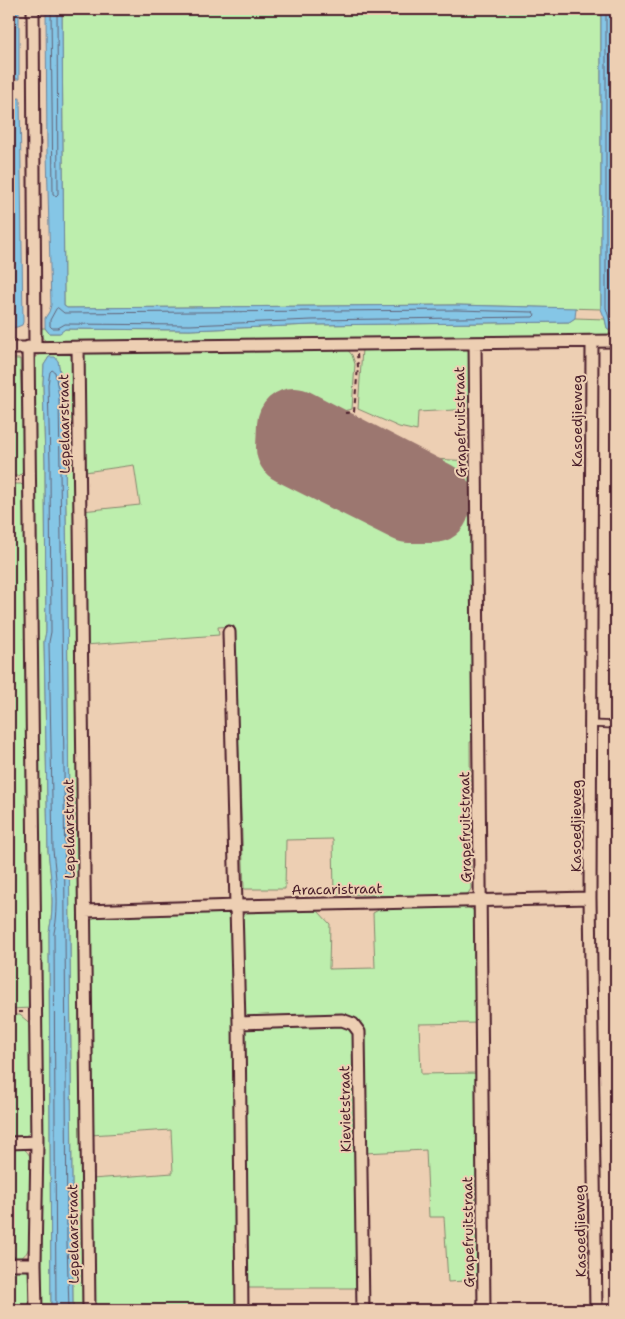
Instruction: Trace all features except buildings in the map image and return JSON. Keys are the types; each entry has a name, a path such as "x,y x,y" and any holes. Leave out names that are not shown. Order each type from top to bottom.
{"street":[{"path":"33,9 29,480 36,1012 36,1310"},
{"name":"Kasoedjieweg","path":"592,341 590,898 596,1310"},
{"path":"9,348 616,341"},
{"name":"Grapefruitstraat","path":"475,344 484,1310"},
{"name":"Lepelaarstraat","path":"78,347 89,1310"},
{"path":"229,632 239,1023 242,1310"},
{"name":"Aracaristraat","path":"85,911 590,898"},
{"name":"Kievietstraat","path":"239,1023 342,1020 353,1024 359,1032 363,1310"},
{"path":"9,1143 37,1142"},
{"path":"9,1264 35,1264"}],"lane":[{"path":"591,724 616,725"}],"path":[{"path":"345,413 354,412 358,367 357,344"},
{"path":"9,1012 36,1012"}],"green space":[{"path":"9,9 11,9 10,75 13,79 15,305 13,310 9,310"},
{"path":"62,9 601,9 601,309 456,305 67,308 64,306"},
{"path":"575,318 605,319 607,328 610,330 610,339 63,343 44,340 41,333 41,328 45,328 49,333 59,333 65,329 190,330 312,325 569,322"},
{"path":"346,348 352,355 355,364 352,409 343,411 337,444 293,421 292,449 410,508 436,509 438,496 411,483 414,458 471,461 475,741 470,742 471,889 465,898 334,894 333,839 286,840 285,889 244,889 234,626 218,627 219,635 85,645 82,511 140,505 134,465 85,472 81,355 87,351"},
{"path":"472,348 472,409 418,412 417,431 399,427 358,409 362,349"},
{"path":"65,352 70,354 73,359 85,1310 73,1310 64,395 58,361 49,357 44,365 43,383 46,632 44,641 48,851 52,902 49,932 51,1310 42,1310 34,360 44,353"},
{"path":"9,359 20,359 24,471 19,476 9,476"},
{"path":"9,484 21,484 26,489 32,1008 9,1009"},
{"path":"616,533 616,699 615,699 614,535"},
{"path":"463,906 472,909 477,915 479,1023 419,1024 421,1074 479,1073 481,1280 448,1282 444,1217 429,1217 426,1150 364,1153 363,1030 354,1017 346,1016 242,1019 241,921 246,912 318,911 330,924 329,969 375,968 373,913 384,907"},
{"path":"223,911 230,914 233,921 238,1310 92,1310 92,1179 173,1173 171,1130 90,1135 89,929 91,921 96,915"},
{"path":"9,1015 20,1015 32,1025 32,1130 22,1138 16,1139 9,1139"},
{"path":"342,1023 351,1027 355,1033 358,1288 245,1288 243,1025"},
{"path":"9,1143 23,1148 31,1159 29,1247 24,1256 9,1259"},
{"path":"9,1268 23,1268 31,1274 31,1310 9,1310"}],"water":[{"path":"11,9 19,9 19,79 13,79 10,75"},
{"path":"46,9 62,9 64,306 67,308 456,305 576,308 575,318 569,322 312,325 190,330 65,329 60,333 49,333 45,328 45,318 51,305"},
{"path":"601,9 616,9 616,330 607,328 601,309"},
{"path":"20,98 23,322 22,325 9,328 9,310 13,310 15,305 12,99"},
{"path":"49,357 55,357 58,361 64,395 73,1310 51,1310 49,932 52,902 48,851 44,641 46,632 43,383 44,365"}],"runway":[{"path":"294,425 435,498 433,506 409,506 293,448 294,425"}]}
